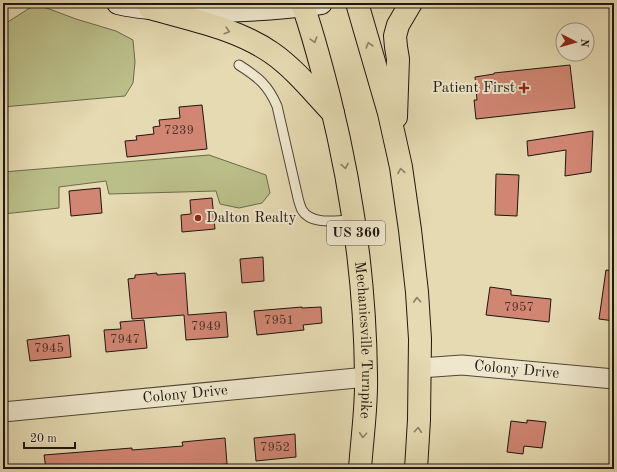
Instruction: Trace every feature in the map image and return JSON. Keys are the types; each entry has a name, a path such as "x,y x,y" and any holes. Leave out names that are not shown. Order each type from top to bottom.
{"highway":[{"path":"357,3 389,113 401,167 414,269 420,368 416,469"},
{"path":"396,144 398,59 395,36 398,25 411,3"},
{"name":"Mechanicsville Turnpike","path":"308,4 313,39 344,159 355,220 364,310 366,377 360,469"},
{"path":"150,8 236,33 258,44 286,64 333,113"}],"main road":[{"path":"118,3 181,11 221,11 308,4"}],"street":[{"name":"Colony Drive","path":"420,368 462,365 614,379"},
{"name":"Colony Drive","path":"3,412 366,377"}],"lane":[{"path":"239,65 254,74 271,92 277,106 298,198 303,210 310,217 320,221 355,220"}],"green space":[{"path":"36,4 76,19 116,31 133,40 135,62 133,83 125,96 3,107 3,25"},
{"path":"209,155 266,175 270,193 262,203 239,208 220,204 216,191 109,194 106,181 59,187 59,208 3,214 3,172"}],"building":[{"name":"Patient First","path":"570,65 575,108 476,119 474,100 477,100 475,77 494,73"},
{"path":"202,105 207,149 127,157 125,141 137,140 136,136 154,134 153,127 160,126 159,120 180,118 179,107"},
{"path":"593,131 591,172 565,176 566,150 528,156 527,141"},
{"path":"496,174 519,175 517,216 495,215"},
{"path":"100,188 102,213 71,216 69,191"},
{"path":"212,198 215,229 182,232 181,215 191,214 190,200"},
{"path":"263,257 264,281 242,283 240,259"},
{"path":"606,270 614,271 614,321 599,319"},
{"path":"157,273 157,275 185,273 188,315 226,312 228,337 186,340 184,315 132,319 128,279 135,278 135,275"},
{"path":"490,287 511,290 511,295 551,299 549,322 486,315"},
{"path":"321,307 322,323 303,325 304,330 257,335 254,311"},
{"path":"144,320 147,348 106,352 104,330 121,329 120,322"},
{"path":"69,335 71,357 30,361 27,340"},
{"path":"527,420 546,422 542,448 524,446 523,454 507,452 511,421 527,423"},
{"path":"295,434 296,457 256,461 254,438"},
{"path":"225,438 227,464 163,469 46,469 44,455 132,448 132,450 183,446 182,442"}],"place":[{"name":"Patient First","path":"524,88"},
{"name":"Dalton Realty","path":"198,218"}]}
